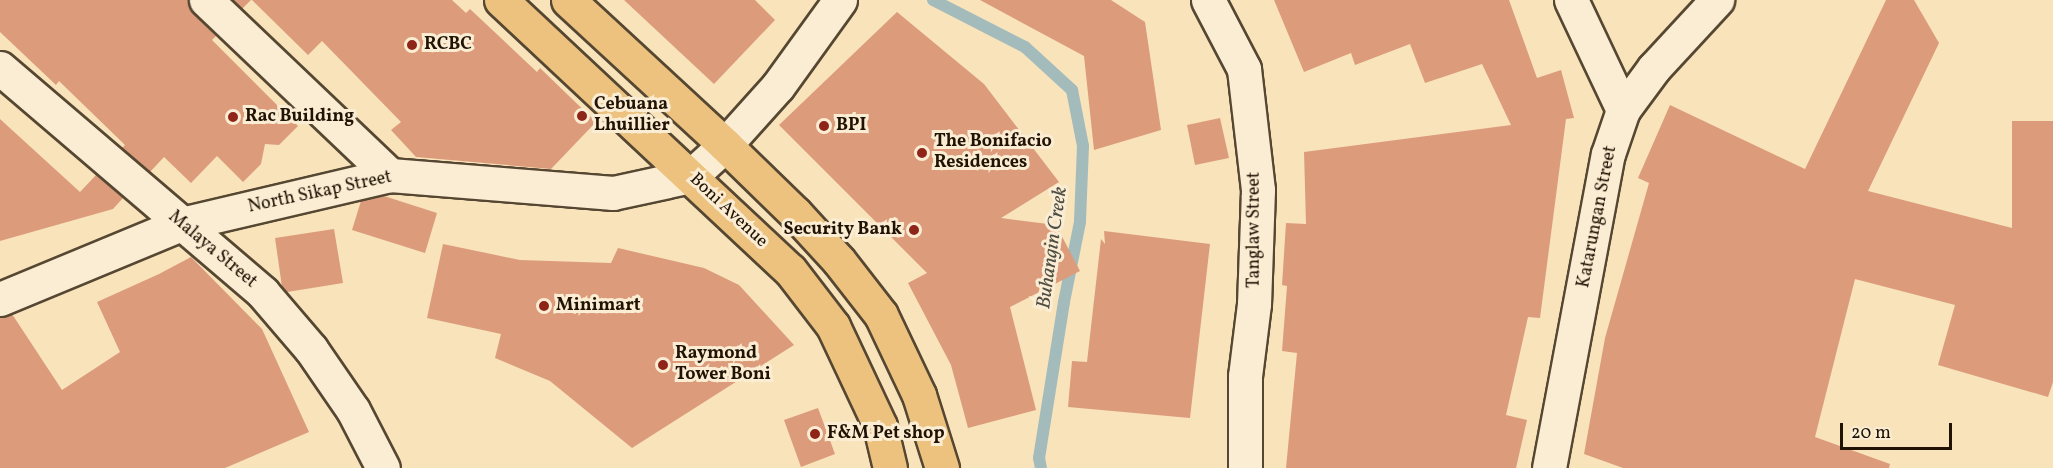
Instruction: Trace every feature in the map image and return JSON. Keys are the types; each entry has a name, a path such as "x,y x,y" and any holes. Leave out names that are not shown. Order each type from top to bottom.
{"main road":[{"name":"Boni Avenue","path":"501,0 790,270 833,326 880,426 890,468"},
{"path":"568,0 725,145 839,261 881,315 919,395 942,468"}],"street":[{"path":"207,0 390,175"},
{"path":"691,176 725,145 778,86 840,0"},
{"name":"Tanglaw Street","path":"1208,0 1244,69 1258,190 1254,304 1245,376 1245,468"},
{"path":"1571,0 1623,110"},
{"name":"Katarungan Street","path":"1549,468 1608,154 1623,110 1654,68 1718,0"},
{"name":"Malaya Street","path":"0,68 263,293 311,349 353,410 383,468"},
{"name":"North Sikap Street","path":"0,299 181,224 390,175 613,193 691,176"}],"building":[{"path":"0,0 188,0 193,13 216,36 212,40 298,126 279,145 265,144 261,164 243,182 217,156 191,183 164,157 150,172 122,148 125,145 59,81 56,85 0,32"},
{"path":"233,0 251,0 242,9"},
{"path":"252,0 452,0 466,13 470,9 537,72 540,68 596,122 551,169 416,157 391,130 401,122 322,41 308,55"},
{"path":"624,0 755,0 775,20 714,84"},
{"path":"980,0 1111,0 1145,22 1161,130 1094,150 1084,56"},
{"path":"1274,0 1509,0 1537,78 1561,70 1574,118 1566,119 1540,318 1528,317 1506,415 1527,420 1516,468 1286,468 1297,353 1282,351 1287,286 1282,285 1286,223 1306,224 1304,152 1511,125 1482,64 1425,83 1410,44 1355,65 1351,53 1304,72"},
{"path":"1886,0 1914,0 1939,43 1868,191 2012,228 2012,121 2053,121 2053,382 2048,397 1938,365 1955,305 1855,279 1815,437 1890,464 1889,468 1623,468 1584,454 1605,338 1649,183 1638,178 1670,105 1805,169"},
{"name":"The Bonifacio Residences","path":"897,12 984,84 1059,182 1001,218 1056,225 1080,271 1010,307 1036,410 968,428 951,365 908,283 927,273 779,125"},
{"path":"1220,118 1229,158 1195,165 1187,125"},
{"path":"0,119 80,192 96,175 123,198 113,209 0,241"},
{"path":"384,196 437,213 425,253 352,230 361,201"},
{"path":"334,229 343,283 287,292 282,287 275,238"},
{"path":"1104,231 1210,244 1190,418 1068,407 1072,361 1087,362 1101,239 1105,244"},
{"name":"Raymond Tower Boni","path":"443,244 520,260 611,263 618,248 704,268 739,285 794,345 632,448 550,381 495,358 501,334 427,318"},
{"path":"191,257 262,329 309,432 225,468 0,468 0,317 12,314 62,390 120,352 97,302"},
{"path":"818,408 835,454 801,467 784,420"}],"waterway":[{"name":"Buhangin Creek","path":"933,0 1025,47 1072,90 1083,146 1080,222 1064,302 1039,458 1041,468"}],"place":[{"name":"RCBC","path":"412,45"},
{"name":"Cebuana Lhuillier","path":"582,116"},
{"name":"Rac Building","path":"233,117"},
{"name":"BPI","path":"824,126"},
{"name":"The Bonifacio Residences","path":"922,153"},
{"name":"Security Bank","path":"914,230"},
{"name":"Minimart","path":"544,306"},
{"name":"Raymond Tower Boni","path":"663,365"},
{"name":"F&M Pet shop","path":"815,434"}]}
